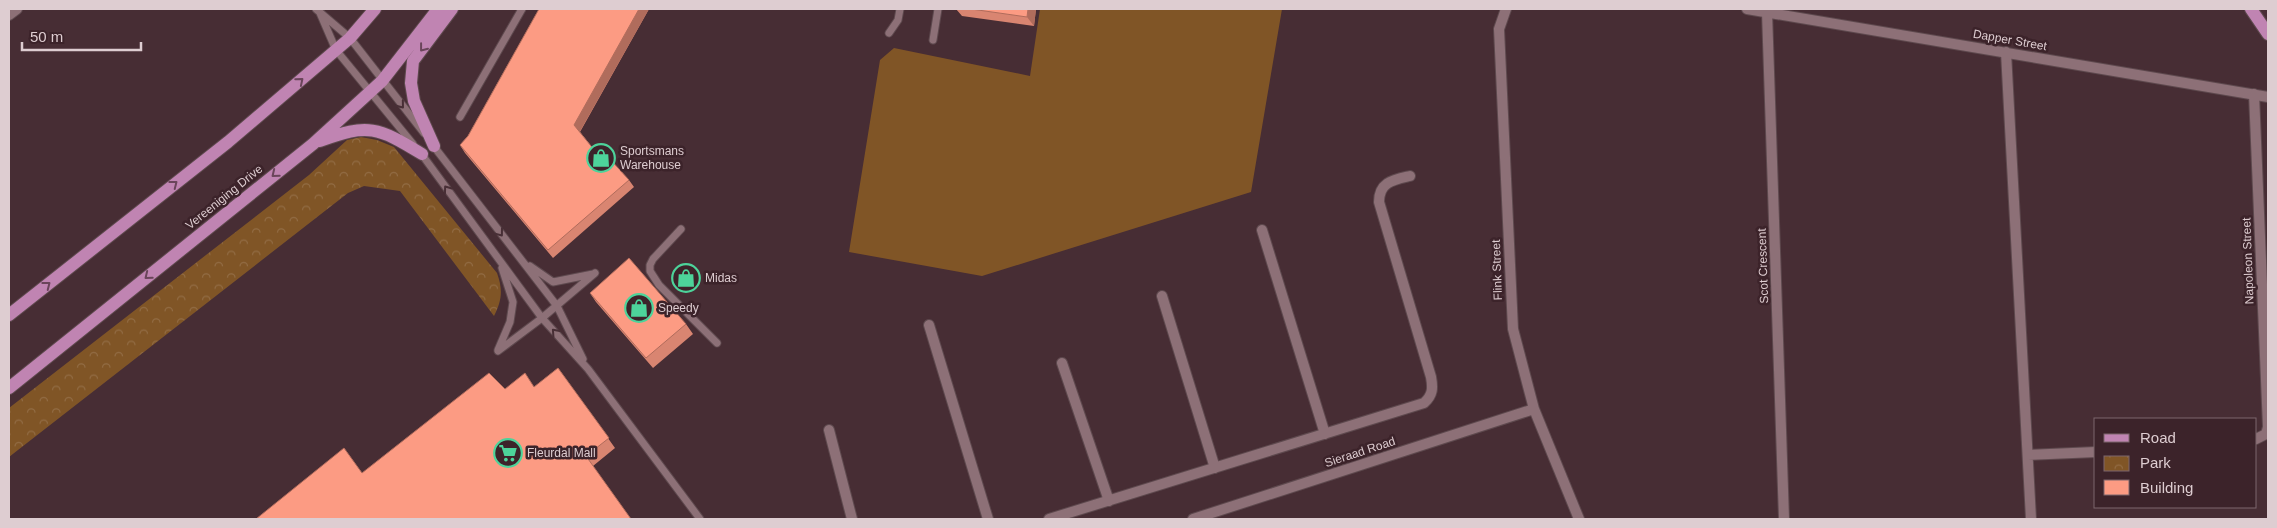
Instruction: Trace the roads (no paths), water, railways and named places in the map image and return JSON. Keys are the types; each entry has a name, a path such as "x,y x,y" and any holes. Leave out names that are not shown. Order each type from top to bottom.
{"main road":[{"path":"9,315 228,142 350,38 375,9"},
{"name":"Vereeniging Drive","path":"9,388 313,144 382,81 438,9"},
{"path":"434,146 414,102 411,83 413,61 452,9"},
{"path":"2251,9 2268,34"},
{"path":"313,144 363,128 389,134 422,154"}],"street":[{"path":"9,15 17,9"},
{"name":"Flink Street","path":"1506,9 1499,29 1512,329 1534,409 1579,519"},
{"name":"Dapper Street","path":"1747,9 2268,97"},
{"name":"Scot Crescent","path":"1767,12 1784,519"},
{"path":"2006,52 2031,519"},
{"name":"Napoleon Street","path":"2254,94 2268,427"},
{"path":"1049,519 1424,403 1432,392 1432,377 1379,202 1382,187 1388,181 1410,176"},
{"path":"1262,230 1326,434"},
{"path":"1162,296 1215,468"},
{"path":"929,325 988,519"},
{"path":"1062,363 1109,501"},
{"name":"Sieraad Road","path":"1193,519 1534,409"},
{"path":"2257,439 2266,434 2268,427"},
{"path":"829,430 852,519"},
{"path":"2028,455 2094,452"}],"lane":[{"path":"460,117 522,9"},
{"path":"889,33 898,20 900,9"},
{"path":"933,40 938,9"},
{"path":"318,11 350,38 557,306 588,368"},
{"path":"318,11 336,50 369,93 422,154 542,318 588,368 700,519"},
{"path":"682,229 653,259 650,271 659,285 717,343"},
{"path":"501,263 513,302 510,322 498,351 557,306 595,273 553,282 539,274 516,254"}],"place":[{"name":"Sportsmans Warehouse","path":"601,158"},
{"name":"Midas","path":"686,278"},
{"name":"Speedy","path":"639,308"},
{"name":"Fleurdal Mall","path":"508,453"}]}
